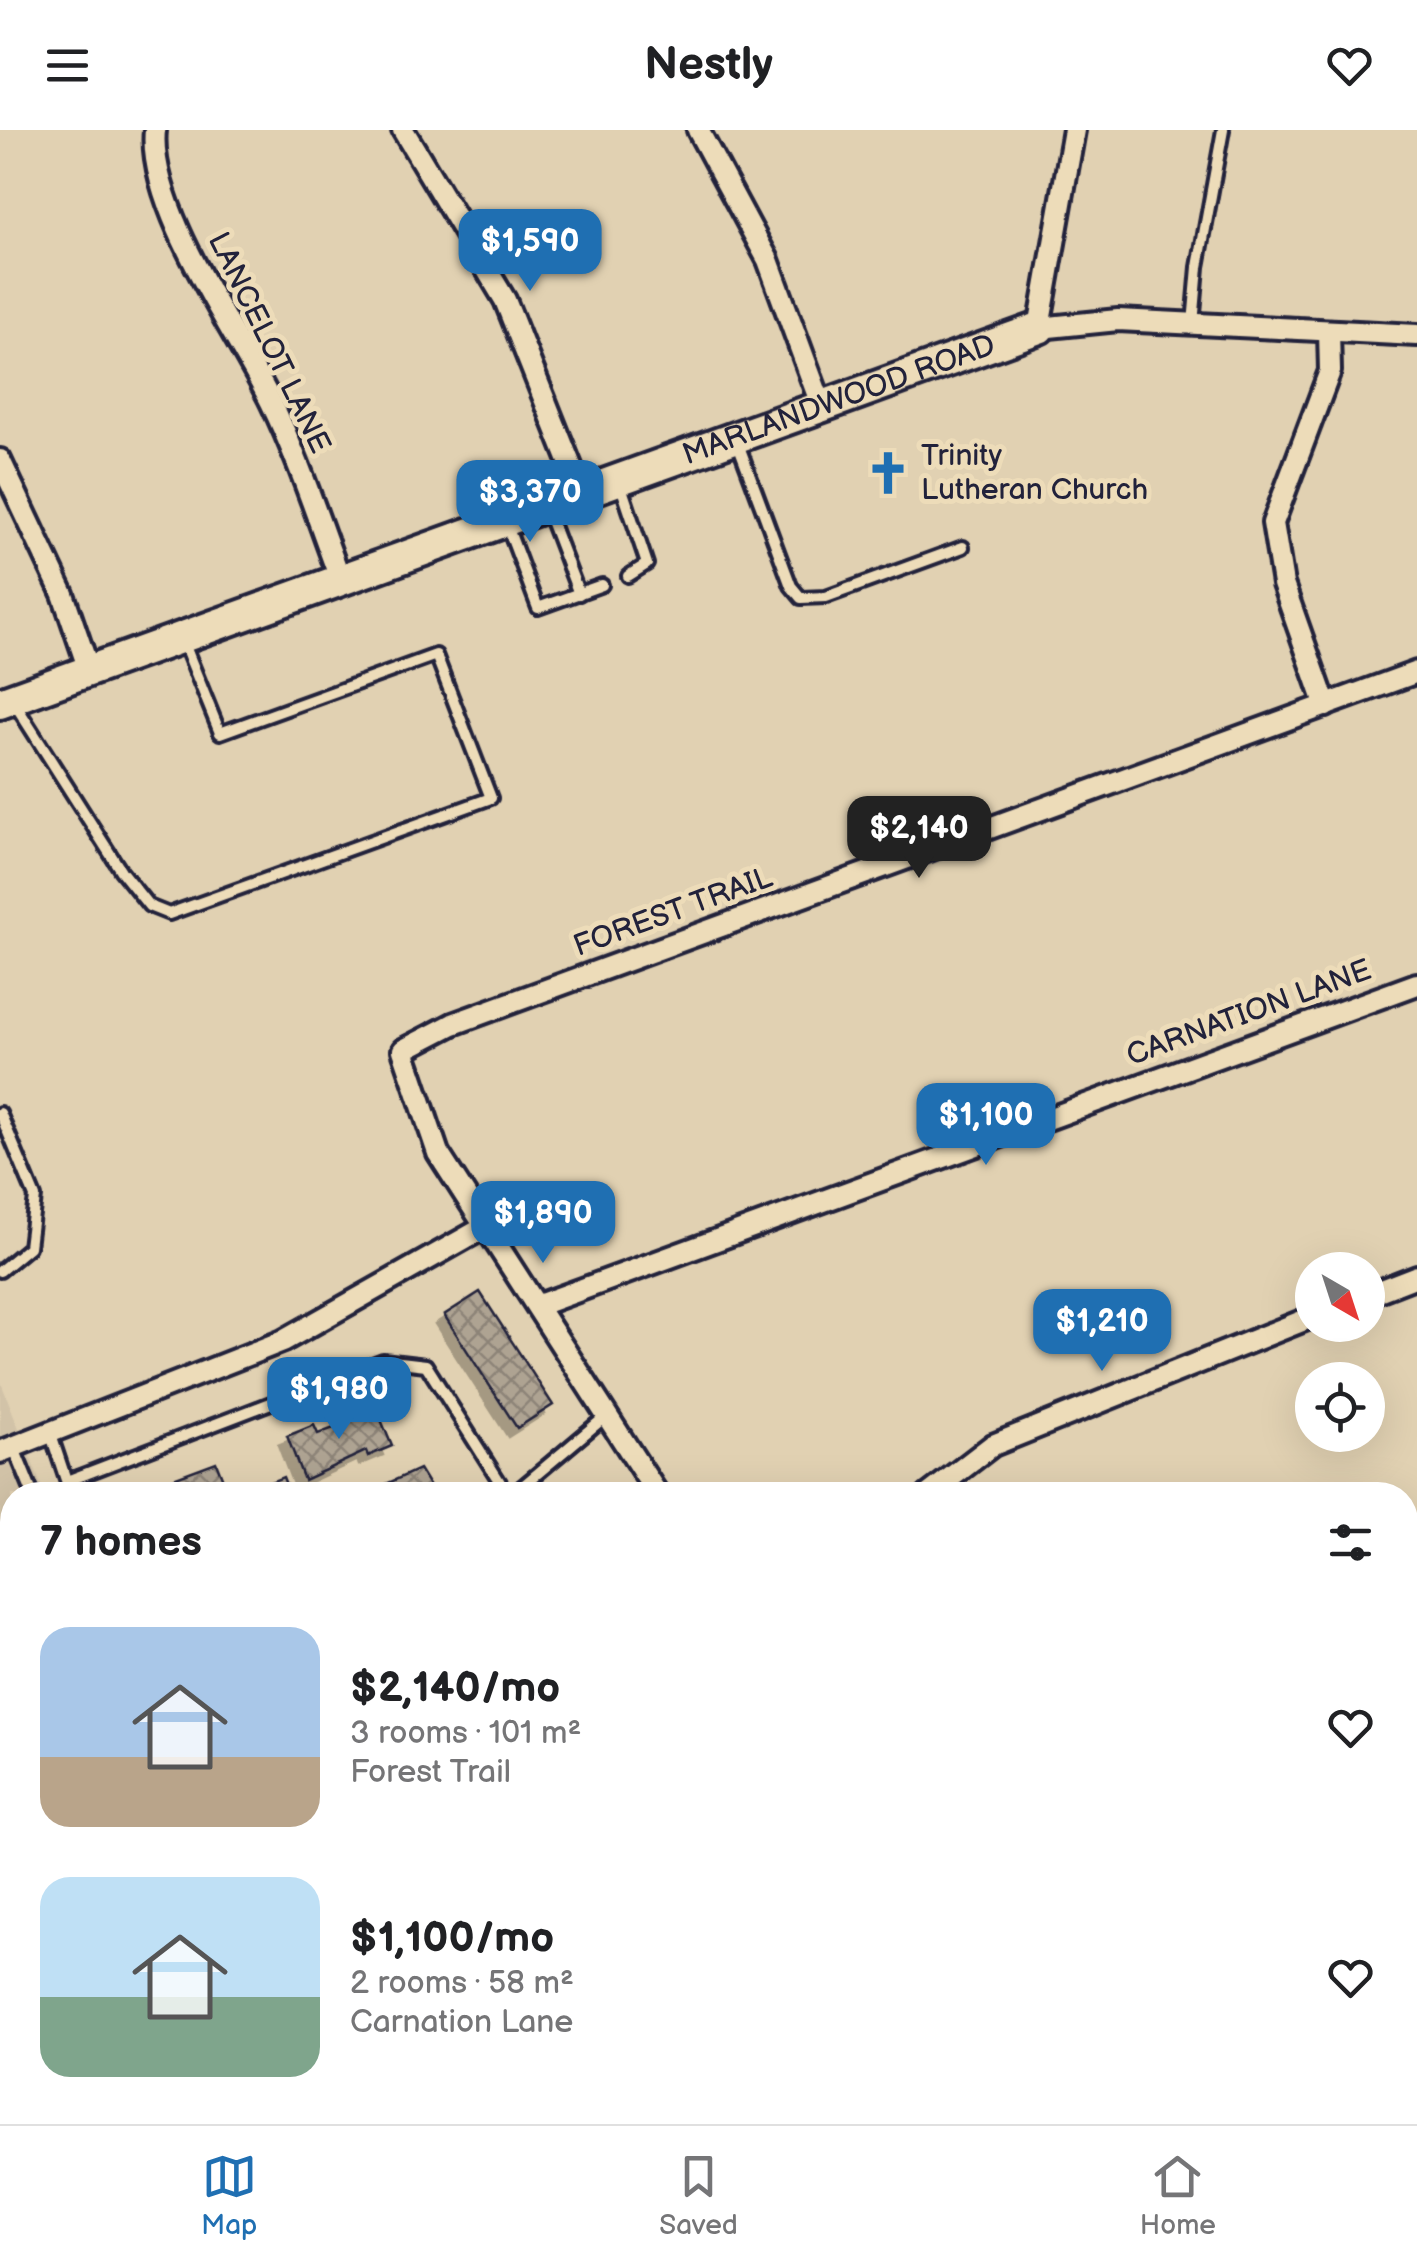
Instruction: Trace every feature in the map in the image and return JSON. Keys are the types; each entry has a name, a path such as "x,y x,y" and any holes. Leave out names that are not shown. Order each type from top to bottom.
{"street":[{"name":"LANCELOT LANE","path":"155,130 157,174 172,215 271,403 341,581"},
{"path":"403,130 505,300 582,494"},
{"path":"698,130 768,260 822,408"},
{"path":"1039,328 1074,130"},
{"name":"MARLANDWOOD ROAD","path":"6,701 1039,328 1118,320 1417,335"},
{"path":"1326,706 1283,584 1273,523 1330,371 1329,331"},
{"path":"0,460 63,594 89,670"},
{"name":"FOREST TRAIL","path":"485,1226 438,1153 403,1050 453,1024 1417,672"},
{"name":"CARNATION LANE","path":"539,1305 1417,984"},
{"path":"7,1449 283,1341 485,1226 650,1482"},
{"path":"1385,1289 1417,1276"},
{"path":"945,1482 993,1445 1295,1325"}],"lane":[{"path":"1193,324 1198,267 1224,130"},
{"path":"736,440 791,586 801,598 826,597 963,547"},
{"path":"619,482 647,564 628,576"},
{"path":"546,507 579,594"},
{"path":"505,522 538,608 602,585"},
{"path":"6,701 45,753 121,871 149,906 170,914 490,798 436,656 220,733 182,636"},
{"path":"0,1112 35,1197 29,1246 0,1271"},
{"path":"50,1432 66,1482 383,1360 426,1365 502,1482"},
{"path":"526,1482 606,1415"},
{"path":"7,1449 26,1482"}],"shaded area":[{"path":"0,1380 40,1482 0,1482"}],"building":[{"path":"480,1292 553,1405 517,1428 444,1315"},
{"path":"374,1403 392,1446 368,1456 366,1451 304,1480 287,1436 314,1425 318,1434 350,1422 347,1414"},
{"path":"216,1462 224,1482 163,1482"},
{"path":"419,1469 427,1482 390,1482"}],"place":[{"name":"Trinity Lutheran Church","path":"888,473"}]}
